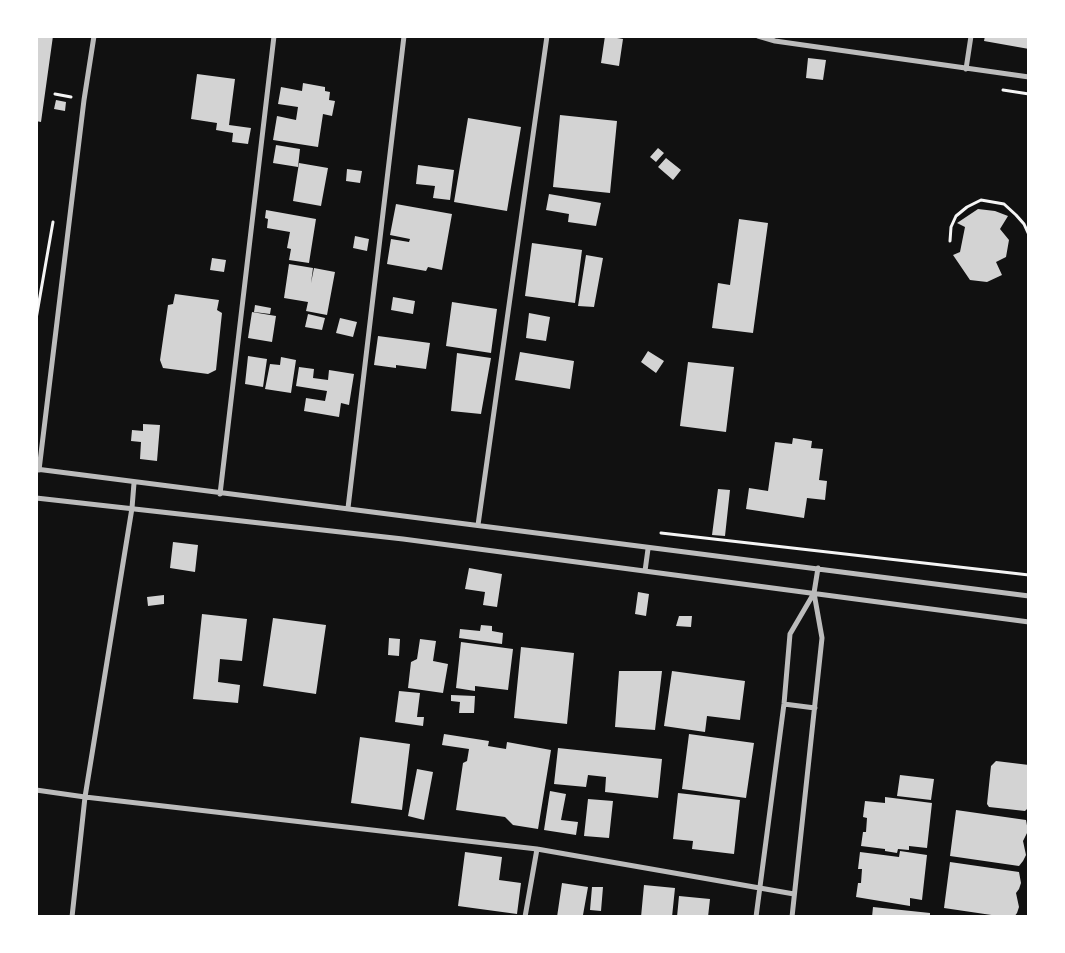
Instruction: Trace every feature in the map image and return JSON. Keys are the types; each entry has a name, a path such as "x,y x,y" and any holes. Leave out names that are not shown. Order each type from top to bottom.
{"street":[{"path":"94,36 84,100 38,470 1029,596"},
{"path":"220,494 274,36"},
{"path":"348,508 404,36"},
{"path":"478,525 546,36"},
{"path":"758,36 966,69 1029,77"},
{"path":"966,69 970,36"},
{"path":"72,917 85,797 132,508 134,483"},
{"path":"36,498 403,539 1029,622"},
{"path":"645,571 648,549"},
{"path":"792,917 822,638 814,593 818,568"},
{"path":"756,917 784,704 790,634 814,593"},
{"path":"784,704 815,708"},
{"path":"36,790 537,849 794,894"},
{"path":"525,917 537,849"}],"path":[{"path":"1003,90 1029,94"},
{"path":"950,241 951,227 956,216 967,207 981,200 1004,204 1024,224 1029,235"},
{"path":"648,549 654,532 1029,575"}],"building":[{"path":"36,36 53,36 41,122 36,121"},
{"path":"605,36 623,39 619,66 601,63"},
{"path":"985,36 1029,36 1029,49 984,41"},
{"path":"808,58 826,60 823,80 806,78"},
{"path":"197,74 235,79 229,125 251,128 248,144 232,142 233,133 216,130 217,123 191,119"},
{"path":"303,83 325,87 325,91 330,92 329,100 335,101 332,116 323,114 318,147 273,140 277,116 296,120 298,107 278,104 281,87 302,91"},
{"path":"56,100 66,102 65,111 54,109"},
{"path":"560,115 617,121 610,193 553,187"},
{"path":"468,118 521,127 507,211 454,202"},
{"path":"276,145 300,149 298,167 273,163"},
{"path":"658,148 664,153 656,162 650,157"},
{"path":"666,158 681,170 673,180 658,167"},
{"path":"299,163 328,168 321,206 293,201"},
{"path":"418,165 454,170 450,200 433,198 435,186 416,184"},
{"path":"347,169 362,171 360,183 346,181"},
{"path":"549,194 601,203 596,226 568,222 569,214 546,210"},
{"path":"396,204 452,214 442,270 428,267 426,271 387,264 391,239 409,242 410,239 390,235"},
{"path":"978,209 995,211 1008,216 1000,229 1009,240 1006,257 996,262 1002,275 987,282 970,280 953,255 960,252 965,227 957,223"},
{"path":"266,210 316,219 309,263 289,260 291,249 287,248 290,232 267,228"},
{"path":"739,219 768,223 753,333 712,328 718,283 730,285"},
{"path":"355,236 369,239 367,251 353,248"},
{"path":"532,243 582,250 575,303 525,296"},
{"path":"586,255 603,258 594,307 578,306"},
{"path":"212,258 226,260 224,272 210,270"},
{"path":"289,264 313,268 311,283 314,268 335,272 327,315 306,311 308,302 284,298"},
{"path":"175,294 219,300 217,310 222,313 216,370 208,374 163,368 160,360 168,305 173,304"},
{"path":"393,297 415,301 413,314 391,310"},
{"path":"452,302 497,309 491,353 446,346"},
{"path":"255,305 271,308 270,314 254,312"},
{"path":"252,312 276,316 272,342 248,338"},
{"path":"529,313 550,317 546,341 526,338"},
{"path":"308,314 325,318 322,330 305,327"},
{"path":"340,318 357,322 353,337 336,333"},
{"path":"378,336 430,343 426,369 396,365 396,368 374,365"},
{"path":"648,351 664,361 656,373 641,362"},
{"path":"520,352 574,361 570,389 515,380"},
{"path":"457,353 491,358 481,414 451,411"},
{"path":"248,356 267,359 263,387 245,384"},
{"path":"281,357 296,360 291,393 265,389 270,364 280,365"},
{"path":"688,362 734,367 726,432 680,426"},
{"path":"299,367 314,369 313,378 328,380 329,370 354,374 349,405 341,403 339,417 304,411 306,398 325,401 327,391 296,386"},
{"path":"143,424 160,425 157,461 140,459 141,442 131,441 132,430 143,431"},
{"path":"793,438 812,441 811,448 823,449 819,480 827,481 825,500 807,498 804,518 746,509 749,488 768,491 775,442 792,444"},
{"path":"718,489 730,490 725,536 712,535"},
{"path":"173,542 198,545 195,572 170,568"},
{"path":"469,568 502,574 497,607 483,605 485,592 465,589"},
{"path":"638,592 649,594 646,616 635,614"},
{"path":"164,595 164,604 148,606 147,597"},
{"path":"202,614 247,619 242,661 220,659 218,682 240,685 238,703 193,699"},
{"path":"679,616 692,616 691,627 676,626"},
{"path":"273,618 326,625 316,694 263,686"},
{"path":"481,625 492,626 492,631 503,633 502,644 459,638 460,629 480,631"},
{"path":"389,638 400,639 399,656 388,655"},
{"path":"420,639 436,641 433,661 448,664 443,693 408,688 411,662 417,659"},
{"path":"461,642 513,649 508,690 475,686 475,691 456,688"},
{"path":"521,647 574,653 567,724 514,718"},
{"path":"619,671 662,671 655,730 615,727"},
{"path":"672,671 745,681 740,720 707,716 705,732 664,726"},
{"path":"399,691 420,693 417,717 424,717 423,726 395,722"},
{"path":"451,695 475,696 474,713 459,713 460,702 451,701"},
{"path":"444,734 489,741 488,746 506,749 507,742 551,750 538,829 513,825 505,817 456,810 463,763 467,761 469,749 442,745"},
{"path":"689,734 754,743 746,798 682,789"},
{"path":"360,737 410,744 402,810 351,803"},
{"path":"558,748 662,759 658,798 605,792 606,777 588,775 586,787 554,784"},
{"path":"996,761 1029,765 1029,807 1025,811 989,807 987,804 991,766"},
{"path":"417,769 433,772 424,820 408,816"},
{"path":"900,775 934,779 931,800 897,796"},
{"path":"550,791 566,794 561,820 578,822 576,835 544,830"},
{"path":"678,793 740,800 734,854 692,849 693,841 673,839"},
{"path":"885,797 932,803 927,848 909,846 909,850 898,849 897,853 885,851 885,849 861,846 863,832 866,832 867,818 863,817 865,801 885,803"},
{"path":"588,799 613,801 609,838 584,836"},
{"path":"956,810 1026,820 1028,831 1023,841 1026,855 1019,866 950,856"},
{"path":"900,851 927,855 922,900 910,898 910,906 856,897 858,883 861,883 862,869 858,869 860,852 899,857"},
{"path":"465,852 502,857 499,880 521,883 517,914 458,906"},
{"path":"950,862 1019,872 1021,883 1016,893 1019,907 1014,917 944,908"},
{"path":"562,883 588,887 583,915 589,917 557,917"},
{"path":"644,885 675,888 672,917 641,917"},
{"path":"592,887 603,887 601,911 590,910"},
{"path":"679,896 710,899 708,917 677,917"},
{"path":"873,907 930,913 930,917 872,917"}]}
